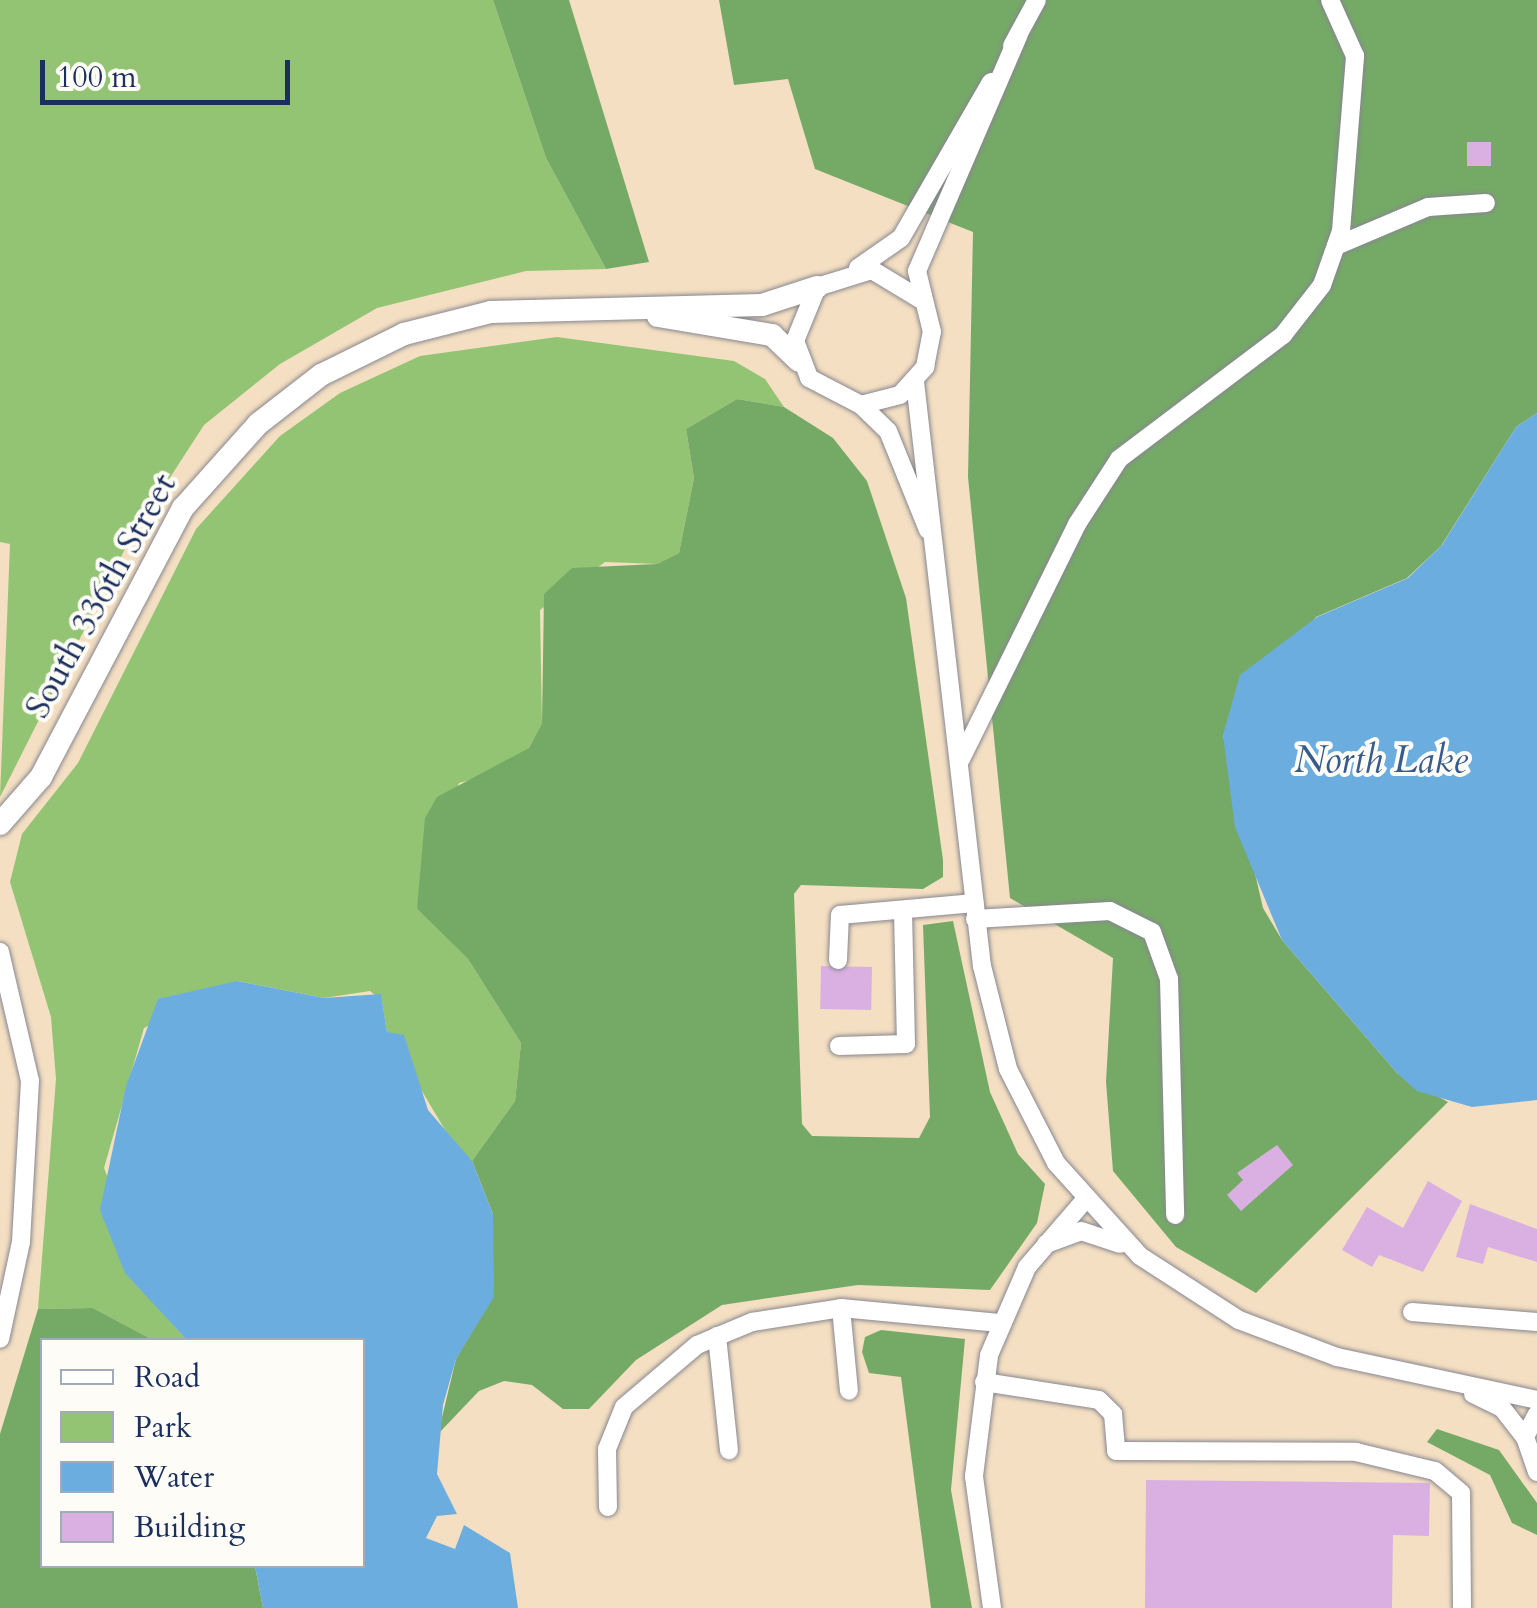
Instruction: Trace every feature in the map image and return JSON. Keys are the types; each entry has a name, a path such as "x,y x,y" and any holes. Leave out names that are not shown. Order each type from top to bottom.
{"main road":[{"name":"South 336th Street","path":"0,824 41,777 183,508 258,424 320,375 404,334 550,306 762,306 817,287"},
{"name":"South 336th Street","path":"550,306 755,330 782,338 799,361"}],"street":[{"path":"933,539 888,431 861,406 823,392 799,361 797,321 817,287 853,270 900,238 1037,0"},
{"path":"961,760 1076,524 1119,459 1283,334 1322,285 1336,246 1354,56 1330,0"},
{"path":"1018,36 920,258 920,299 931,350 915,382 961,760 975,911 1008,1069 1084,1201 1131,1248 1208,1304 1270,1334 1450,1384 1537,1400"},
{"path":"1336,246 1428,207 1486,203"},
{"path":"853,270 891,275 920,299"},
{"path":"861,406 915,382"},
{"path":"838,960 840,915 1110,911 1152,932 1169,979 1175,1215"},
{"path":"838,1046 906,1044 904,915"},
{"path":"0,952 30,1082 22,1242 0,1339"},
{"path":"992,1608 974,1476 984,1382 999,1324 1040,1246 1084,1201"},
{"path":"1040,1246 1081,1231 1131,1248"},
{"path":"608,1507 606,1449 624,1407 649,1378 718,1336 842,1308 999,1324"},
{"path":"842,1308 848,1391"},
{"path":"1412,1312 1537,1322"},
{"path":"718,1336 730,1450"},
{"path":"984,1382 1098,1400 1113,1414 1116,1451 1356,1452 1435,1471 1461,1493 1462,1608"},
{"path":"1450,1384 1502,1408 1526,1436 1537,1472"},
{"path":"1526,1436 1537,1414"}],"green space":[{"path":"0,0 493,0 546,158 606,269 526,271 377,308 280,364 204,425 129,541 0,797 10,544 0,542"},
{"path":"493,0 569,0 649,262 606,269 546,158"},
{"path":"719,0 1537,0 1537,413 1516,427 1441,546 1407,578 1316,617 1223,735 1263,908 1282,940 1398,1074 1448,1102 1256,1293 1176,1247 1113,1171 1106,1082 1113,958 1010,898 968,477 973,232 815,169 788,79 734,85"},
{"path":"557,337 734,361 765,379 784,407 737,399 686,429 694,478 679,553 657,564 605,562 540,610 542,723 529,748 499,772 459,783 417,909 468,959 521,1043 515,1101 472,1161 461,1157 387,1032 382,1001 370,991 324,998 237,981 144,1028 104,1168 158,1308 185,1338 149,1338 93,1308 38,1309 56,1079 51,1017 10,882 22,834 78,763 196,529 280,436 340,393 420,356"},
{"path":"737,399 784,407 833,438 867,481 906,598 943,860 943,877 923,889 801,885 794,894 802,1124 812,1136 919,1138 930,1117 923,925 953,921 990,1092 1018,1154 1045,1184 1037,1223 990,1290 858,1285 722,1305 636,1360 589,1409 563,1409 532,1385 504,1381 479,1391 438,1434 456,1359 481,1316 493,1214 472,1161 515,1101 521,1043 468,959 417,909 425,818 437,797 529,748 542,723 544,594 572,568 657,564 679,553 694,478 686,429"},
{"path":"93,1308 149,1338 40,1338 40,1568 255,1568 263,1608 0,1608 0,1434 38,1309"},
{"path":"881,1330 965,1339 951,1490 972,1608 931,1608 901,1377 869,1373 862,1352 865,1337"},
{"path":"1437,1429 1499,1450 1537,1503 1537,1535 1512,1523 1490,1475 1427,1442"}],"water":[{"name":"North Lake","path":"1537,413 1537,1100 1472,1107 1417,1091 1282,940 1235,827 1223,735 1240,675 1317,617 1408,578 1442,545 1516,427"},
{"path":"237,981 324,998 381,994 387,1032 404,1035 428,1110 472,1161 493,1214 494,1297 456,1359 443,1405 437,1474 457,1514 437,1516 426,1538 455,1549 464,1525 510,1553 518,1608 263,1608 255,1568 365,1568 365,1338 185,1338 125,1273 100,1210 126,1086 158,999"}],"building":[{"path":"1467,142 1491,142 1491,166 1467,166"},
{"path":"821,966 872,967 871,1010 820,1009"},
{"path":"1277,1145 1293,1165 1241,1211 1227,1195 1243,1180 1237,1173"},
{"path":"1428,1181 1462,1201 1423,1272 1379,1255 1372,1267 1342,1250 1367,1207 1403,1228"},
{"path":"1470,1204 1537,1229 1537,1262 1488,1247 1483,1264 1456,1257"},
{"path":"1146,1480 1430,1483 1429,1536 1393,1535 1392,1608 1145,1608"}]}
